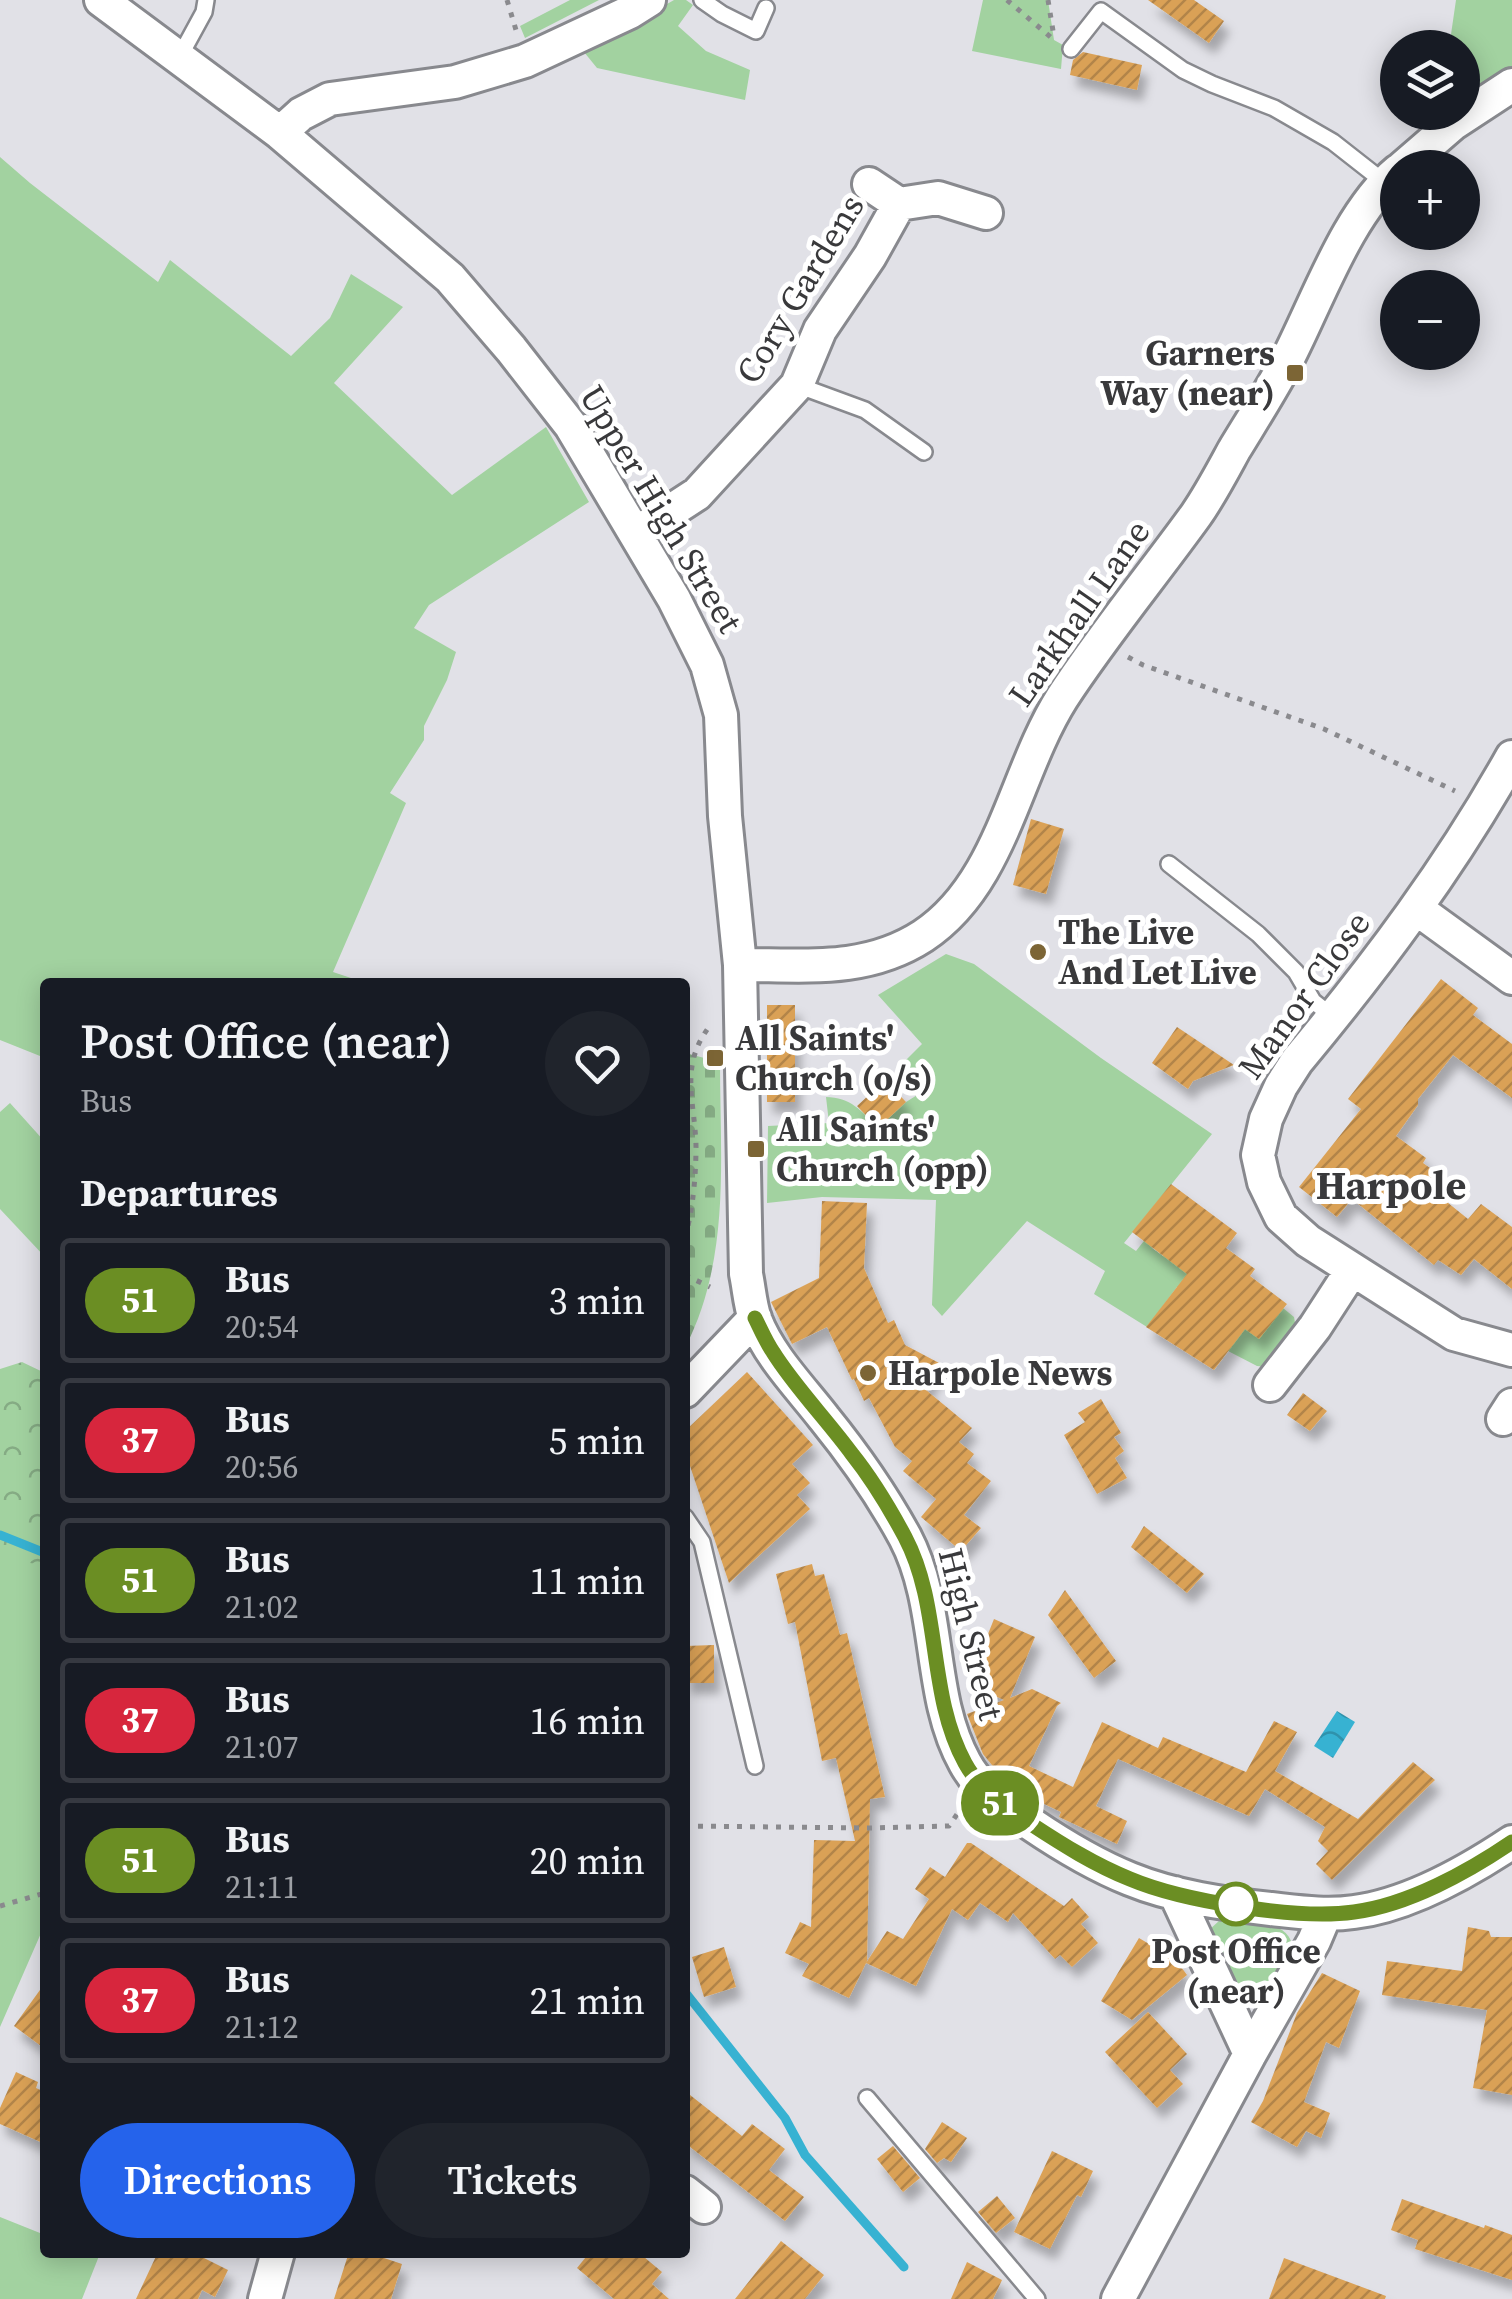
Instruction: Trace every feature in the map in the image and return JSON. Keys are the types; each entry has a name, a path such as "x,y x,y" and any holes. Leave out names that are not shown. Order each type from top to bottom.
{"street":[{"name":"Upper High Street","path":"102,0 280,133 450,278 571,426 637,533 707,665 721,715 725,816 740,965 746,1274 755,1318"},
{"path":"280,133 300,114 330,99 455,82 525,62 649,0"},
{"name":"Larkhall Lane","path":"1423,150 1454,123 1512,85"},
{"name":"Cory Gardens","path":"870,184 899,204 938,198 986,213"},
{"name":"Larkhall Lane","path":"740,965 858,964 923,936 948,916 982,871 1060,701 1199,511 1284,366 1362,213 1380,192"},
{"name":"Cory Gardens","path":"637,533 697,494 797,385 820,330 870,256 899,204"},
{"name":"Manor Close","path":"1512,757 1485,806 1417,908 1281,1086 1266,1119 1258,1155 1264,1182 1281,1217 1308,1241 1454,1334 1512,1350"},
{"path":"1417,908 1512,978"},
{"path":"1270,1385 1352,1270"},
{"path":"690,1386 755,1318"},
{"name":"High Street","path":"755,1318 773,1353 856,1458 906,1539 923,1581 954,1740 966,1766 1005,1807 1066,1848 1132,1880 1175,1893 1252,1907 1325,1915 1359,1912 1434,1887 1512,1842"},
{"path":"1175,1893 1250,2054"},
{"path":"1118,2299 1325,1915"},
{"path":"265,2299 276,2258"}],"lane":[{"path":"180,56 204,12 206,0"},
{"path":"702,0 756,31 766,8"},
{"path":"1071,49 1101,11 1182,70 1274,108 1380,166"},
{"path":"797,385 865,410 924,452"},
{"path":"1169,864 1258,934 1296,972 1313,1001 1333,1017"},
{"path":"690,1524 702,1542 755,1766"},
{"path":"867,2098 1037,2299"}],"path":[{"path":"1007,0 1054,40 1048,0"},
{"path":"1102,643 1143,665 1324,730 1485,806"},
{"path":"690,1219 696,1148 691,1077"},
{"path":"690,1278 710,1287"},
{"path":"690,1826 949,1826 980,1783"},
{"path":"0,1906 40,1894"}],"green space":[{"path":"570,0 599,0 525,38 520,26"},
{"path":"674,0 686,0 693,5 678,26 706,51 750,70 745,100 597,68 584,52"},
{"path":"983,0 1048,0 1054,40 1063,45 1061,69 972,51"},
{"path":"1456,0 1512,0 1512,69 1480,92 1480,30 1452,30"},
{"path":"0,157 158,282 170,260 291,356 330,318 351,274 403,307 334,383 452,495 546,427 589,502 429,605 414,628 456,652 424,726 424,740 390,793 406,803 333,972 351,978 40,978 40,1056 0,1040"},
{"path":"946,954 974,964 1212,1134 1124,1243 1136,1251 1151,1232 1152,1248 1163,1256 1167,1252 1294,1317 1297,1334 1266,1367 1228,1351 1189,1294 1177,1287 1147,1327 1094,1294 1105,1271 1027,1221 942,1316 932,1305 936,1200 822,1197 767,1203 768,1126 829,1123 826,1097 849,1102 878,1128 922,1092 901,1065 922,1044 878,995"},
{"path":"690,1054 720,1062 720,1208 710,1279 690,1337"},
{"path":"10,1103 40,1136 40,1252 0,1209 0,1112"},
{"path":"22,1362 40,1371 40,1564 0,1559 0,1369"},
{"path":"0,1514 40,1531 40,1935 0,2027"},
{"path":"1220,1920 1279,1928 1291,1940 1293,1950 1261,2005 1256,2007 1244,2004 1208,1931"},
{"path":"0,2217 40,2233 40,2258 98,2258 82,2299 0,2299"}],"water":[{"path":"1337,1711 1355,1722 1333,1758 1314,1746"}],"building":[{"path":"1148,0 1194,0 1224,21 1209,43"},
{"path":"1083,52 1142,65 1137,90 1070,75 1073,60"},
{"path":"1031,819 1064,829 1046,894 1013,885"},
{"path":"1441,979 1478,1008 1473,1015 1512,1044 1512,1098 1453,1055 1418,1099 1418,1105 1396,1136 1426,1158 1423,1163 1437,1173 1427,1186 1468,1219 1481,1204 1512,1227 1512,1289 1474,1259 1461,1275 1438,1260 1434,1265 1352,1199 1337,1217 1299,1187 1361,1109 1348,1099"},
{"path":"767,1005 795,1005 795,1102 767,1102"},
{"path":"1177,1027 1234,1065 1193,1081 1188,1089 1152,1063"},
{"path":"885,1080 906,1102 878,1128 857,1106"},
{"path":"1171,1184 1237,1233 1226,1248 1255,1269 1250,1276 1287,1304 1259,1339 1245,1329 1214,1370 1146,1327 1187,1274 1132,1232"},
{"path":"822,1201 867,1203 864,1268 888,1323 894,1320 905,1345 941,1364 926,1390 972,1428 959,1442 974,1454 967,1463 991,1481 964,1515 981,1528 961,1551 921,1517 936,1499 903,1471 912,1461 895,1447 869,1398 864,1401 827,1327 792,1344 771,1302 819,1278"},
{"path":"747,1372 813,1445 792,1464 810,1483 797,1495 810,1509 729,1583 690,1466 690,1426"},
{"path":"1303,1393 1327,1411 1310,1431 1287,1415"},
{"path":"1101,1399 1121,1433 1114,1437 1124,1451 1115,1458 1127,1478 1097,1494 1064,1435 1085,1422 1078,1413"},
{"path":"1144,1526 1204,1574 1187,1593 1131,1547"},
{"path":"812,1564 815,1576 824,1574 840,1635 847,1633 885,1797 870,1799 867,1961 849,1998 802,1976 809,1964 785,1953 800,1922 811,1927 814,1840 855,1841 836,1758 822,1761 795,1622 788,1624 776,1574"},
{"path":"1065,1590 1116,1661 1094,1678 1048,1615"},
{"path":"994,1619 1035,1637 1010,1698 1032,1689 1061,1703 1029,1766 1073,1787 1102,1722 1158,1748 1163,1737 1246,1772 1274,1721 1297,1732 1275,1771 1358,1819 1413,1762 1435,1780 1332,1880 1316,1864 1328,1851 1318,1841 1325,1827 1265,1789 1249,1816 1118,1759 1096,1806 1127,1821 1117,1844 1059,1817 1061,1812 1021,1793 983,1754 967,1714 1004,1700 968,1684"},
{"path":"714,1645 714,1683 690,1683 690,1646"},
{"path":"967,1843 1064,1906 1072,1898 1089,1917 1081,1924 1098,1943 1072,1967 1060,1955 1055,1959 1013,1913 1008,1922 980,1903 968,1920 952,1909 916,1986 866,1963 887,1931 903,1939 929,1899 915,1889 930,1867 945,1877"},
{"path":"1468,1927 1489,1931 1491,1937 1512,1937 1512,2095 1473,2088 1487,2010 1382,1995 1387,1961 1462,1971"},
{"path":"1139,1938 1176,1960 1187,1975 1132,2020 1101,2001"},
{"path":"724,1947 736,1987 704,1997 692,1957"},
{"path":"1322,1973 1360,1991 1339,2048 1326,2042 1304,2102 1330,2113 1321,2138 1306,2131 1297,2147 1251,2122 1297,2013"},
{"path":"40,1990 40,2045 14,2026"},
{"path":"1148,2012 1187,2054 1170,2070 1183,2084 1157,2108 1105,2052"},
{"path":"16,2072 38,2082 40,2142 0,2124 0,2108"},
{"path":"690,2095 742,2136 752,2124 785,2149 769,2170 804,2197 785,2221 690,2147"},
{"path":"942,2122 967,2138 951,2162 944,2158 937,2163 925,2149"},
{"path":"893,2146 920,2178 903,2192 877,2159"},
{"path":"1052,2151 1093,2171 1050,2249 1014,2232"},
{"path":"997,2196 1015,2218 996,2233 978,2212"},
{"path":"1402,2199 1512,2235 1512,2280 1415,2249 1418,2240 1391,2230"},
{"path":"781,2241 824,2275 805,2299 735,2299"},
{"path":"155,2258 204,2258 228,2270 215,2297 202,2290 198,2299 136,2299"},
{"path":"347,2258 384,2258 402,2264 391,2299 334,2299"},
{"path":"585,2258 645,2258 662,2272 652,2284 669,2299 614,2299 577,2268"},
{"path":"1284,2258 1386,2296 1385,2299 1269,2299"},
{"path":"967,2262 1002,2280 993,2299 951,2299"}],"waterway":[{"path":"0,1535 40,1551"},
{"path":"690,1998 785,2118 805,2155 904,2267"}],"bus line":[{"name":"51","path":"755,1318 773,1353 856,1458 906,1539 923,1581 954,1740 966,1766 1005,1807 1066,1848 1132,1880 1175,1893 1252,1907 1325,1915 1359,1912 1434,1887 1512,1842"}],"place":[{"name":"Garners Way (near)","path":"1295,373"},
{"name":"The Live And Let Live","path":"1038,952"},
{"name":"All Saints' Church (o/s)","path":"715,1058"},
{"name":"All Saints' Church (opp)","path":"756,1149"},
{"name":"Harpole News","path":"868,1373"},
{"name":"Post Office (near)","path":"1236,1904"}],"district":[{"name":"Harpole","path":"1391,1185"}]}
